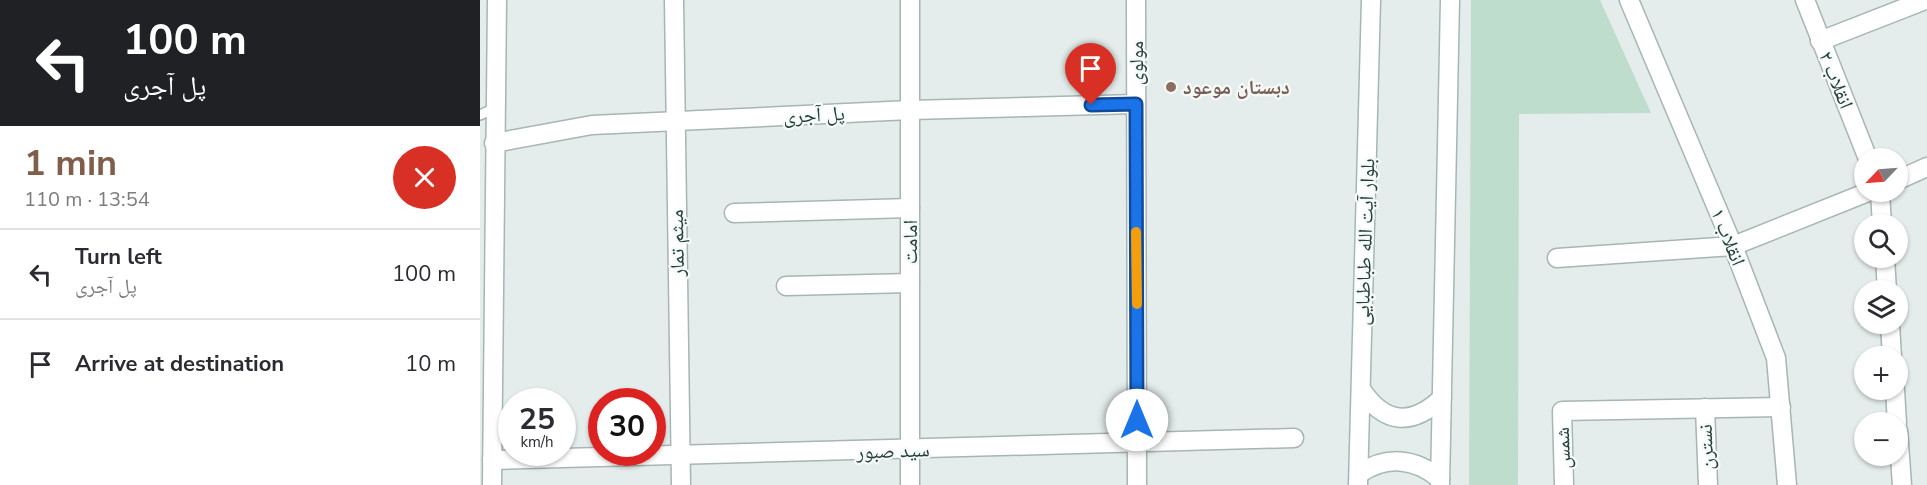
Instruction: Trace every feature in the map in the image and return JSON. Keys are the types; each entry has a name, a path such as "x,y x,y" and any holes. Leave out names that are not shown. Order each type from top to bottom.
{"street":[{"path":"492,485 486,361 494,143 487,111 496,0"},
{"name":"میثم تمار","path":"674,0 681,485"},
{"name":"امامت","path":"910,0 910,485"},
{"name":"مولوی","path":"1136,0 1137,485"},
{"name":"بلوار آیت الله طباطبایی","path":"1359,480 1371,0"},
{"path":"1440,482 1450,0"},
{"name":"انقلاب ۱","path":"1629,0 1733,246 1776,358 1787,485"},
{"name":"انقلاب ۲","path":"1805,0 1864,148"},
{"path":"1820,41 1925,0"},
{"name":"پل آجری","path":"494,143 592,125 910,110 1136,104"},
{"path":"1908,176 1927,167"},
{"path":"1557,258 1733,246 1854,198"},
{"path":"734,213 910,208"},
{"path":"786,286 910,283"},
{"path":"1361,389 1372,406 1389,416 1408,418 1427,412 1442,398"},
{"path":"1705,408 1781,407"},
{"name":"شمس","path":"1564,485 1562,411 1705,408"},
{"name":"نسترن","path":"1705,408 1708,485"},
{"name":"سید صبور","path":"492,460 910,451 1294,438"},
{"path":"1359,480 1376,464 1397,461 1420,465 1440,482"},
{"path":"1901,466 1902,485"}],"green space":[{"path":"1471,0 1600,0 1651,113 1519,114 1518,485 1469,485"}],"slow traffic":[{"path":"1136,232 1137,304"}],"place":[{"name":"دبستان موعود","path":"1171,87"}],"route":[{"path":"1091,105 1136,104 1137,420"}]}
